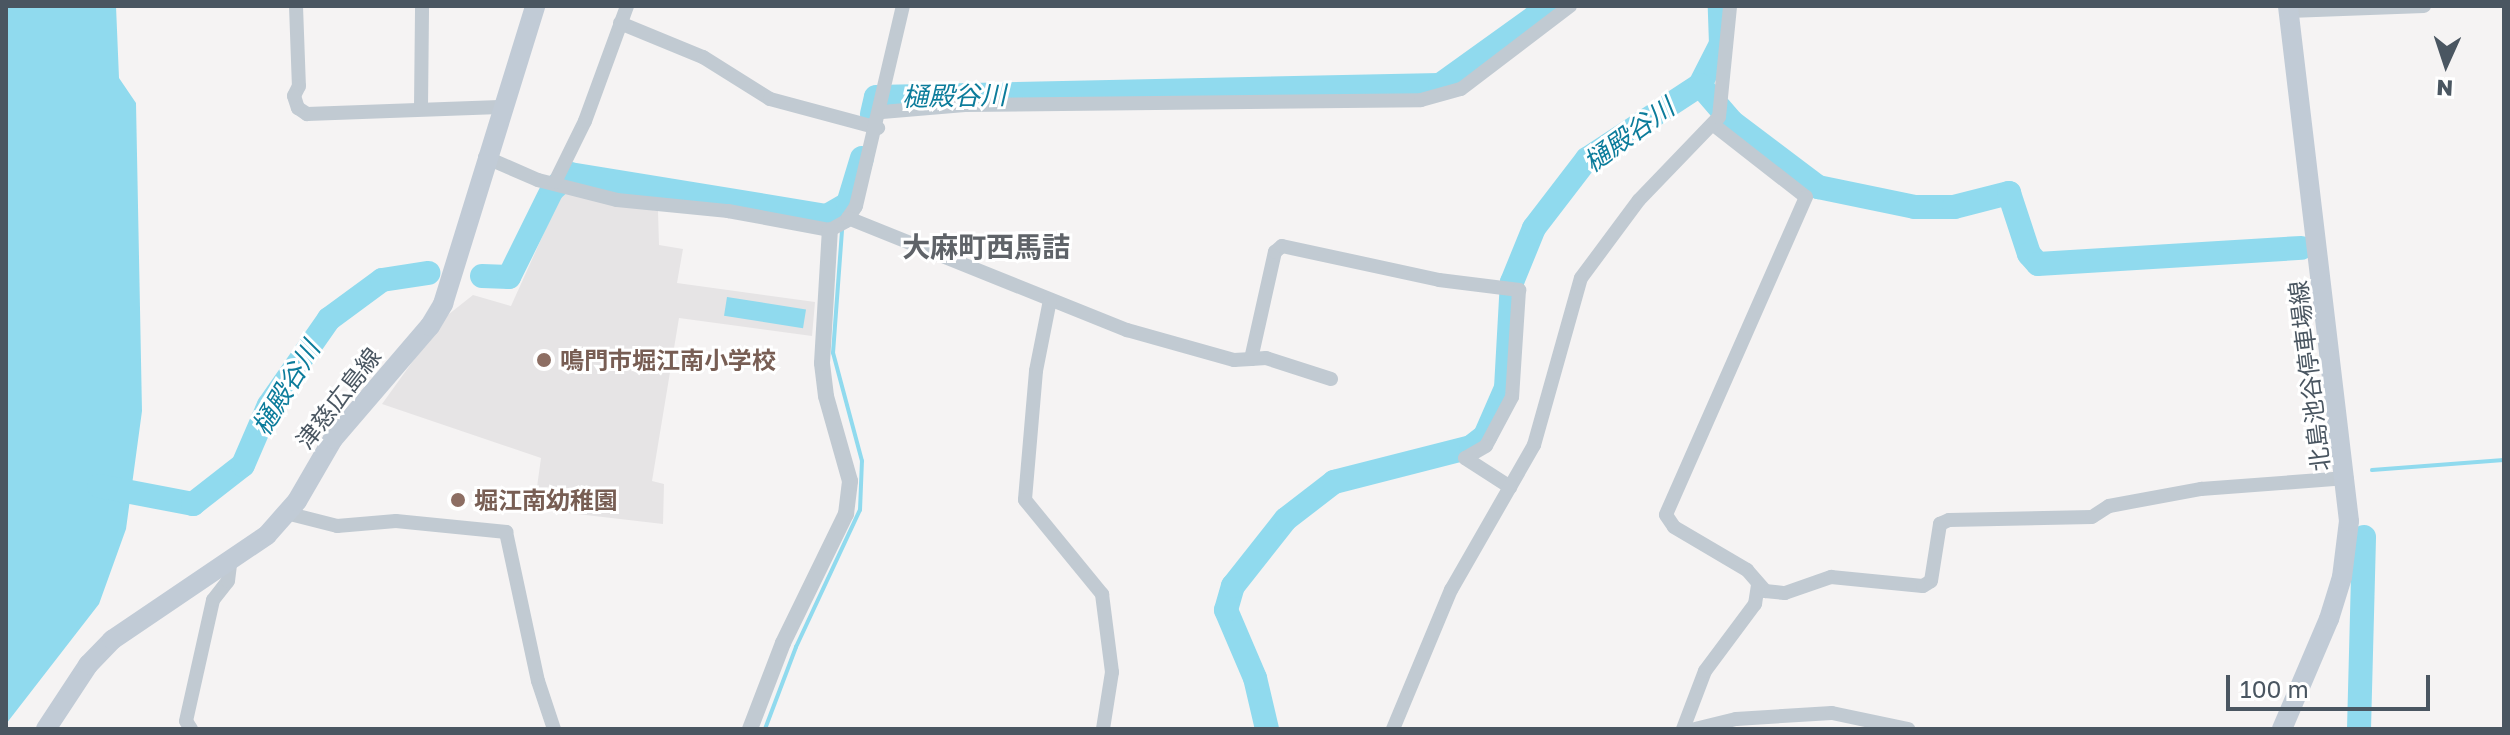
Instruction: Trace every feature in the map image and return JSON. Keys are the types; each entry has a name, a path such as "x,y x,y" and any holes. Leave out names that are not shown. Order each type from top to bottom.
{"main road":[{"name":"津慈広島線","path":"46,729 88,665 112,640 230,564 286,513 333,439 443,304 500,107 535,6"},
{"name":"北島池谷停車場線","path":"2282,729 2342,577 2349,521 2347,478 2289,9"}],"street":[{"path":"296,6 298,108 307,114 421,107 500,107"},
{"path":"421,107 422,6"},
{"path":"559,183 627,6"},
{"path":"750,729 783,643 846,514 850,481 826,396 822,363 840,224 878,128 903,6"},
{"path":"884,103 965,105 1421,100 1461,89 1570,6"},
{"path":"1393,729 1451,590 1534,445 1551,396 1568,311 1581,278 1639,200 1719,116 1730,6"},
{"path":"2289,9 2424,6"},
{"path":"620,23 703,57 770,99 878,128"},
{"path":"1719,116 1806,197 1666,515 1674,527 1747,570 1758,585 1773,595 1831,577 1923,586 1931,581 1940,524 1949,520 2092,517 2109,506 2201,489 2347,478"},
{"path":"485,157 617,200 840,224 1127,330 1234,360 1266,358 1331,379"},
{"path":"1251,359 1275,252 1282,246 1519,290 1512,397 1486,446 1465,458 1510,487"},
{"path":"1050,300 1036,371 1025,500 1102,594 1112,672 1103,729"},
{"path":"286,513 337,526 396,521 506,532 538,681 554,729"},
{"path":"191,729 186,721 213,600 228,581 230,564"},
{"path":"1683,729 1695,691 1755,604 1758,585"},
{"path":"1695,729 1736,719 1832,713 1908,729"}],"shaded area":[{"name":"鳴門市堀江南小学校","path":"562,193 658,211 659,245 683,249 677,283 815,302 812,336 679,318 652,481 664,484 663,524 534,509 541,458 382,404 444,318 473,295 511,306"}],"water":[{"path":"6,6 116,6 119,78 136,103 142,411 126,529 99,604 6,724"},
{"path":"727,297 806,310 803,328 724,316"}],"waterway":[{"name":"樋殿谷川","path":"872,114 876,97 1440,85 1550,6"},
{"name":"樋殿谷川","path":"1700,85 1721,44 1720,6"},
{"name":"樋殿谷川","path":"1267,729 1255,678 1226,610 1233,586 1286,519 1334,482 1471,447 1485,436 1506,388 1512,282 1534,228 1587,159 1700,85 1732,122 1818,187 1915,207 1954,207 2009,193 2029,254 2038,264 2302,248"},
{"name":"樋殿谷川","path":"482,276 509,277 552,190 570,174 827,216 848,204 862,158"},
{"path":"765,729 796,647 860,510 862,461 833,353 842,229"},
{"name":"樋殿谷川","path":"99,486 193,504 243,465 269,405 329,319 382,280 428,273"},
{"path":"2372,470 2504,460"},
{"name":"樋殿谷川","path":"2359,729 2364,537"}],"place":[{"name":"鳴門市堀江南小学校","path":"544,360"},
{"name":"堀江南幼稚園","path":"458,500"}],"district":[{"name":"大麻町西馬詰","path":"986,247"}]}
